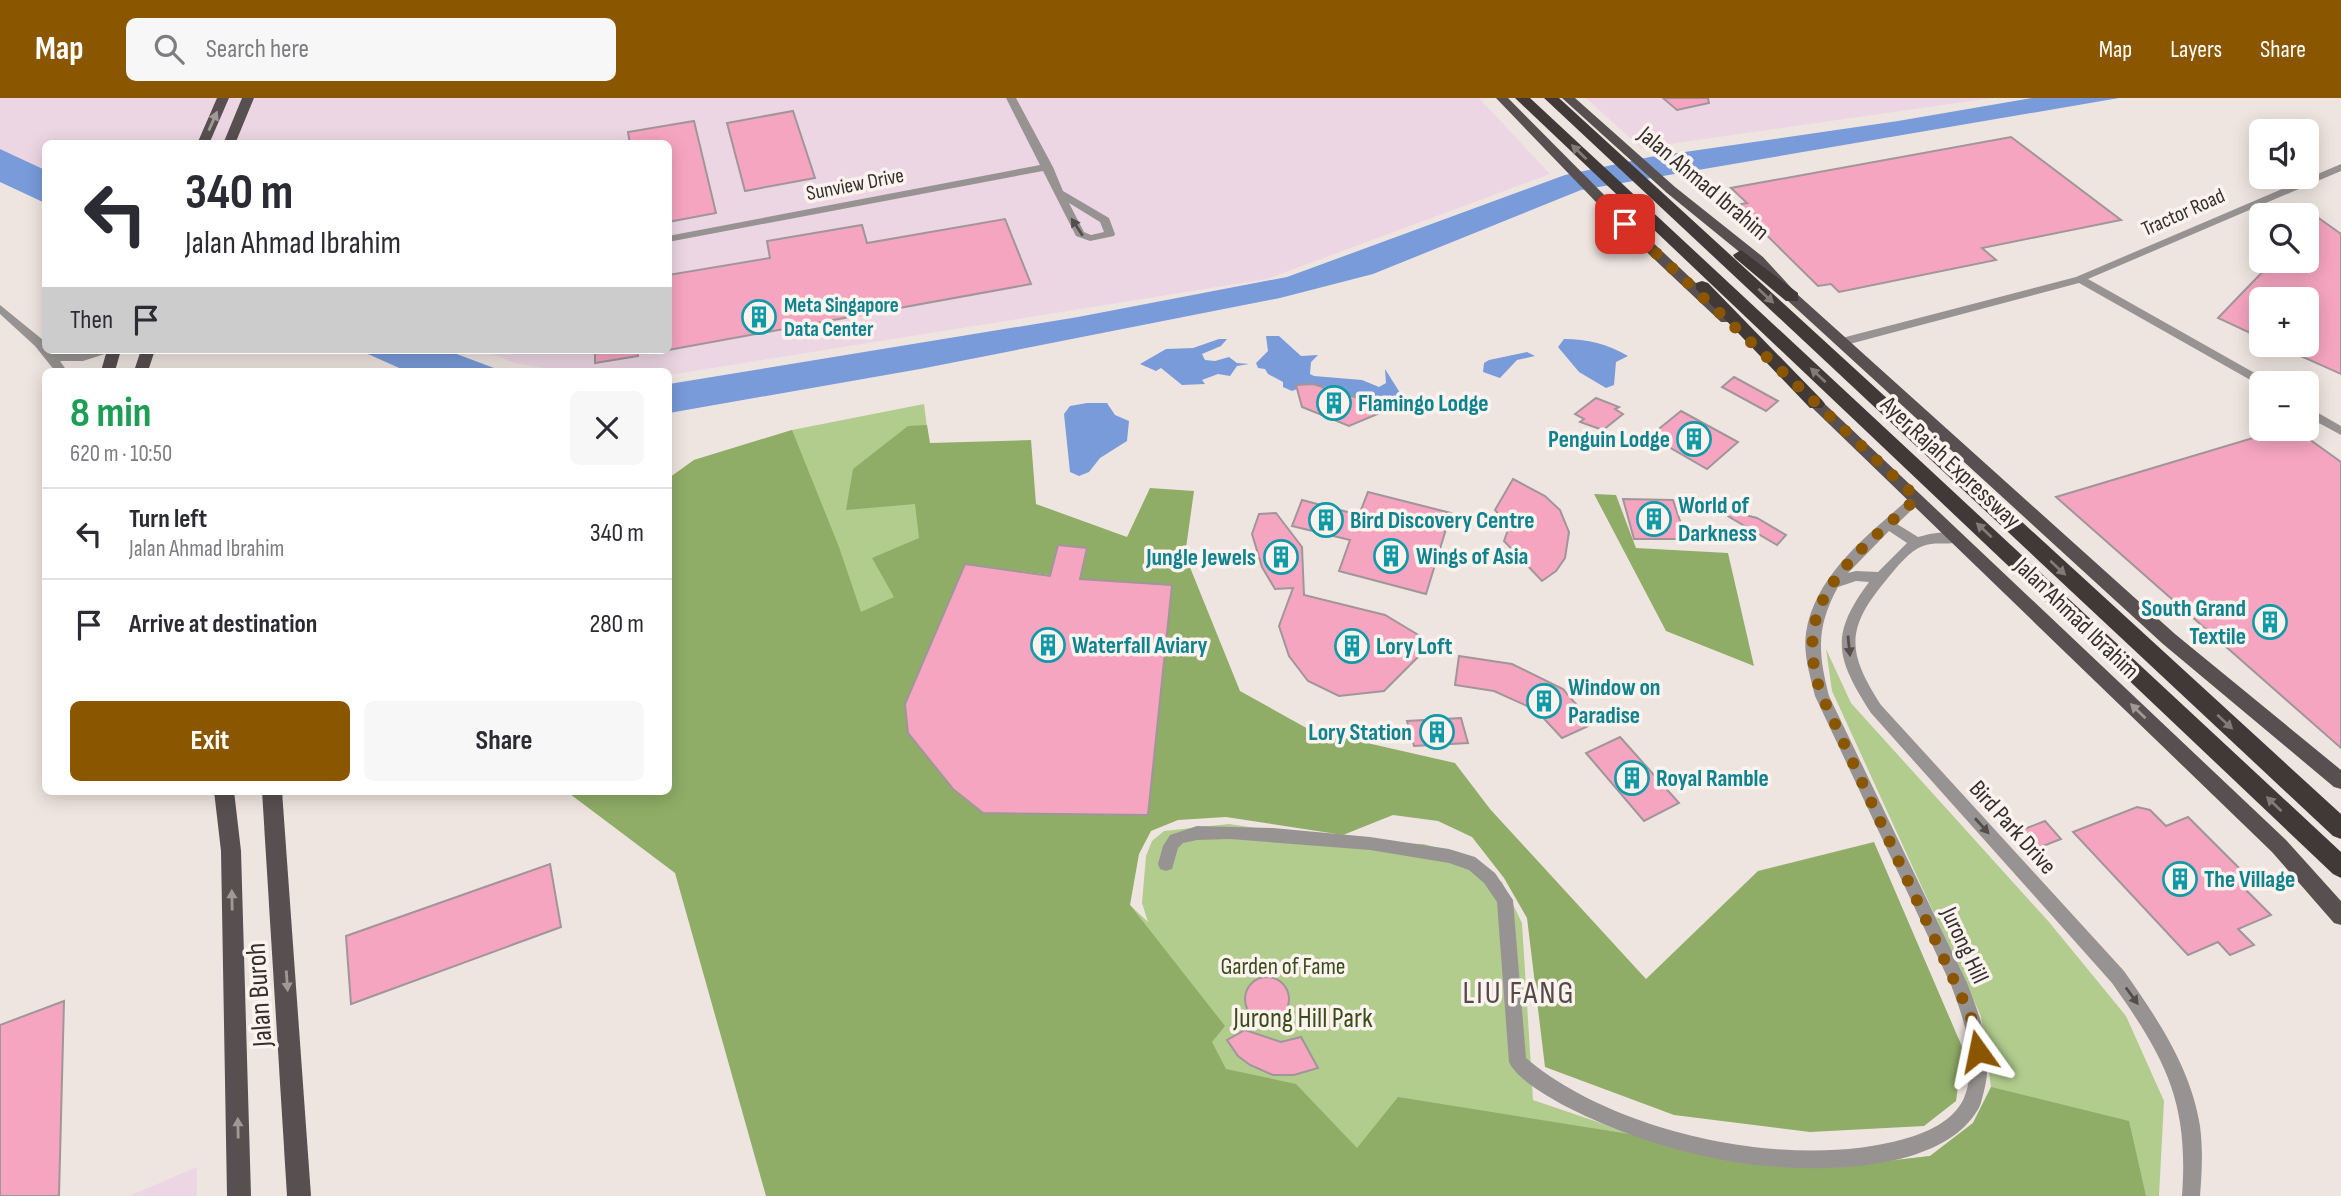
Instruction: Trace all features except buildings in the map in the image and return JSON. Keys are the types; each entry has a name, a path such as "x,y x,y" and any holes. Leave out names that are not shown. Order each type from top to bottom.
{"highway":[{"name":"Ayer Rajah Expressway","path":"1522,98 2341,867"},
{"name":"Ayer Rajah Expressway","path":"1551,98 2341,830"},
{"path":"1644,182 1662,190 1792,297"},
{"path":"1624,194 1639,220 1816,404"}],"main road":[{"path":"205,140 223,98"},
{"path":"231,140 248,98"},
{"name":"Jalan Ahmad Ibrahim","path":"1502,98 1625,224 1917,498 2279,846 2341,916"},
{"name":"Jalan Ahmad Ibrahim","path":"1568,98 1671,190 1758,260 1792,297 2169,639 2341,781"},
{"name":"Jalan Buroh","path":"224,795 231,851 239,1196"},
{"name":"Jalan Buroh","path":"272,795 299,1196"}],"street":[{"path":"1011,98 1062,194 1105,220 1110,234 1090,239 1083,237 1061,201 1062,194"},
{"name":"Sunview Drive","path":"672,238 1048,167"},
{"name":"Tractor Road","path":"1842,342 2080,279 2341,167"},
{"path":"2080,279 2249,375"},
{"path":"0,309 42,346"},
{"path":"47,354 58,368"},
{"path":"50,358 83,357 92,354"},
{"path":"2319,418 2341,431"},
{"name":"Jurong Hill","path":"1166,864 1171,844 1180,836 1194,832 1228,831 1407,849 1445,854 1468,862 1493,881 1505,900 1518,1062 1539,1080 1603,1114 1680,1140 1754,1155 1826,1159 1899,1151 1943,1135 1966,1117 1974,1100 1979,1076 1971,1017 1815,678 1810,652 1816,616 1835,582 1854,558 1917,498"},
{"path":"1889,525 1917,543 1958,538"},
{"name":"Bird Park Drive","path":"1917,543 1881,577 1856,612 1847,631 1849,653 1858,682 1877,709 2118,977 2149,1020 2185,1099 2193,1146 2191,1196"},
{"path":"1854,558 1881,577"},
{"path":"1835,582 1856,576 1881,577"}],"shaded area":[{"path":"0,98 1479,98 1550,174 1267,279 672,375 672,368 544,368 514,363 493,354 672,354 672,140 42,140 42,169 0,149"},
{"path":"1586,98 1992,98 1641,148"},
{"path":"197,1167 197,1196 129,1196"}],"green space":[{"name":"Jurong Hill Park","path":"924,404 945,569 895,705 908,829 1130,905 1148,922 1142,903 1146,856 1152,841 1164,831 1229,824 1348,842 1424,844 1466,856 1502,882 1522,923 1533,1100 1651,1140 1836,1167 1930,1156 1973,1123 1991,1087 1981,1016 1832,691 1826,649 1851,703 2049,922 2126,1016 2164,1101 2159,1196 814,1196 669,795 672,795 672,476 694,460 792,430"},
{"path":"927,425 930,443 1031,440 1036,504 1127,537 1150,488 1194,491 1185,555 1240,691 1310,730 1455,763 1490,809 1646,979 1758,871 1874,842 1963,1049 1956,1101 1924,1126 1810,1132 1674,1115 1545,1067 1527,918 1504,878 1472,837 1438,821 1393,815 1343,835 1226,817 1178,820 1151,831 1139,854 1130,905 1225,1026 1212,1042 1226,1069 1296,1084 1357,1148 1398,1097 1836,1167 1930,1156 1973,1123 1991,1087 2129,1121 2146,1196 766,1196 675,873 571,795 672,795 672,476 694,460 792,430 839,547 861,612 894,597 872,558 919,538 915,504 846,510 853,469 908,426","holes":["965,564 1080,579 1172,585 983,813 953,789 908,733 905,704"]},
{"path":"1594,494 1616,495 1636,548 1728,553 1754,666 1666,631"}],"water":[{"path":"2032,98 2119,98 1581,190 1373,274 1280,298 920,369 672,412 672,384 1078,317 1287,277 1565,175 1650,157 1898,121"},
{"path":"0,149 42,169 42,202 0,182"},
{"path":"1266,336 1279,336 1301,356 1318,355 1311,362 1310,374 1314,376 1362,380 1379,387 1386,383 1385,369 1402,396 1402,412 1380,413 1361,399 1330,387 1297,385 1297,389 1292,391 1283,387 1283,382 1268,374 1265,369 1258,368 1256,363 1268,351"},
{"path":"1227,339 1221,346 1202,354 1205,360 1215,361 1229,357 1237,363 1249,364 1237,366 1230,376 1218,374 1202,380 1205,384 1182,385 1161,368 1156,371 1140,364 1166,349 1193,348"},
{"path":"1564,339 1597,343 1628,356 1616,362 1614,385 1606,388 1579,372 1558,347"},
{"path":"1527,352 1535,356 1517,360 1500,378 1483,372 1484,363 1489,360"},
{"path":"368,354 457,354 494,368 399,368"},
{"path":"1107,403 1115,415 1129,421 1127,441 1100,458 1089,472 1079,476 1070,472 1064,414 1070,406"}],"place":[{"name":"Meta Singapore Data Center","path":"759,317"},
{"name":"Flamingo Lodge","path":"1334,403"},
{"name":"Penguin Lodge","path":"1694,439"},
{"name":"World of Darkness","path":"1654,519"},
{"name":"Bird Discovery Centre","path":"1326,520"},
{"name":"Wings of Asia","path":"1391,556"},
{"name":"Jungle Jewels","path":"1281,557"},
{"name":"South Grand Textile","path":"2270,622"},
{"name":"Waterfall Aviary","path":"1048,645"},
{"name":"Lory Loft","path":"1352,646"},
{"name":"Window on Paradise","path":"1544,701"},
{"name":"Lory Station","path":"1437,732"},
{"name":"Royal Ramble","path":"1632,778"},
{"name":"The Village","path":"2180,879"}],"district":[{"name":"LIU FANG","path":"1519,992"}],"route":[{"path":"1625,224 1917,498 1843,569 1816,616 1810,652 1822,696 1971,1017 1978,1051"}],"park label":[{"name":"Garden of Fame","path":"1283,966"}]}
